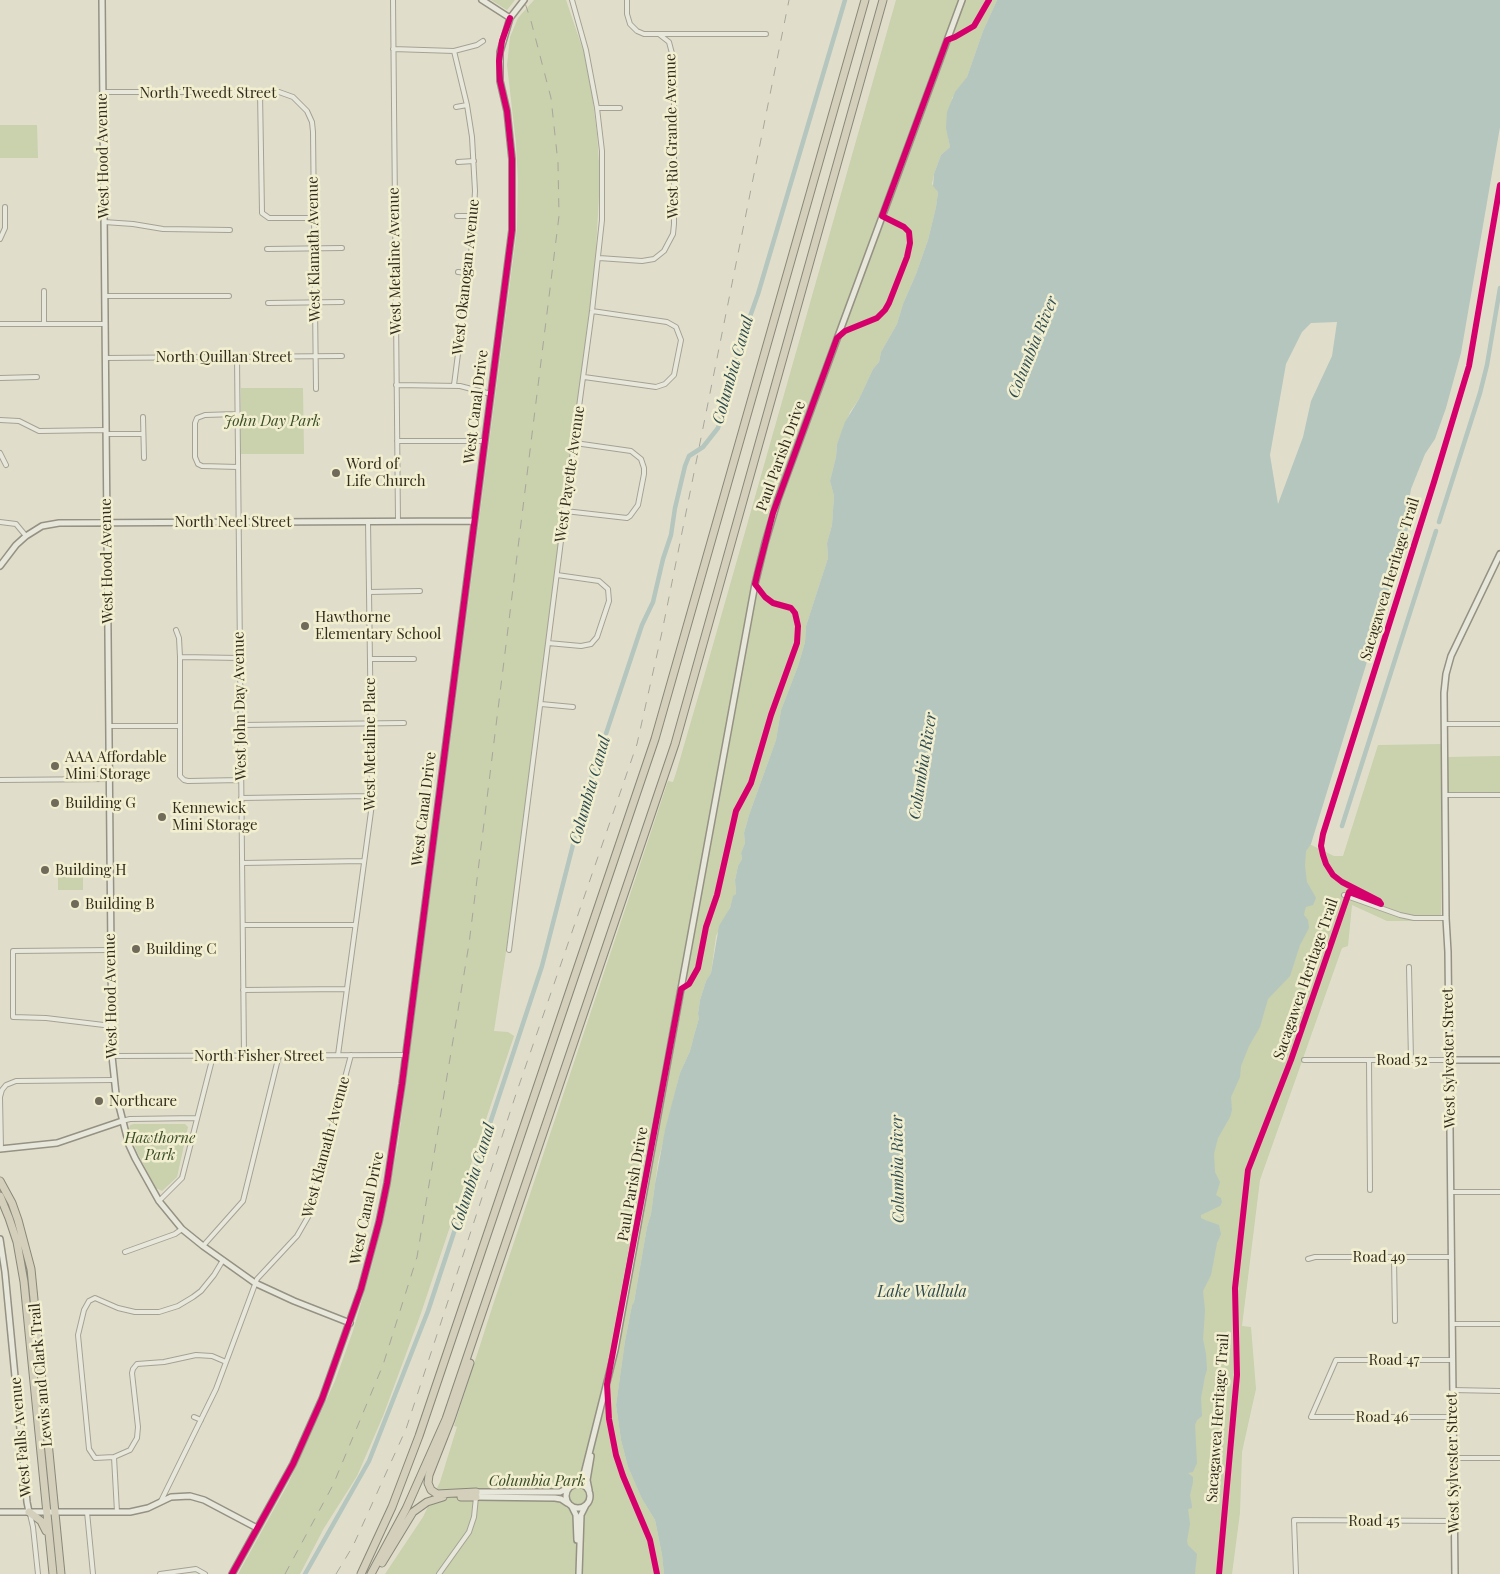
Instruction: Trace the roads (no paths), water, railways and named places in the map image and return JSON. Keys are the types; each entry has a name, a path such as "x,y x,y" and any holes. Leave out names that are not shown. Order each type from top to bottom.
{"highway":[{"path":"361,1574 392,1508 422,1429 655,739 865,0"},
{"path":"373,1574 406,1509 446,1419 675,744 883,0"},
{"name":"Lewis and Clark Trail","path":"0,1182 12,1203 31,1269 61,1574"},
{"name":"Lewis and Clark Trail","path":"0,1196 10,1218 17,1242 24,1282 53,1574"},
{"path":"476,1495 437,1494 429,1488 428,1480 473,1354 486,1300"},
{"path":"373,1574 406,1523 420,1506 430,1500 439,1498 476,1495"},
{"path":"30,1512 42,1523 49,1538"}],"street":[{"name":"West Hood Avenue","path":"102,0 112,1056 114,1080 122,1121 135,1158 159,1202 182,1229 255,1282 294,1301 350,1323"},
{"name":"West Metaline Avenue","path":"393,0 398,521"},
{"path":"482,0 510,18"},
{"name":"West Canal Drive","path":"232,1574 294,1464 322,1399 350,1323 370,1256 381,1212 393,1149 513,211 511,141 499,67 502,41 510,18 524,0"},
{"name":"West Payette Avenue","path":"509,950 584,377 602,220 602,151 597,108 586,50 572,0"},
{"path":"627,0 629,20 633,28 644,34 766,34"},
{"name":"Paul Parish Drive","path":"576,1483 583,1476 620,1325 764,543 962,0"},
{"name":"West Rio Grande Avenue","path":"599,258 649,261 660,256 673,234 674,55 669,42 660,35"},
{"path":"393,50 454,51 477,45 483,41"},
{"name":"West Okanogan Avenue","path":"454,51 466,105 474,161 474,216 454,385"},
{"name":"North Tweedt Street","path":"103,92 284,93 298,101 307,110"},
{"path":"260,92 261,211 264,216 269,218 314,218"},
{"path":"456,107 466,105"},
{"path":"597,108 620,108"},
{"name":"West Klamath Avenue","path":"307,110 313,128 316,389"},
{"path":"458,162 474,161"},
{"path":"0,239 5,228 5,207"},
{"path":"457,216 474,216"},
{"path":"104,222 163,229 230,230"},
{"path":"267,249 342,248"},
{"path":"458,272 468,274"},
{"path":"44,291 44,324"},
{"path":"105,296 229,296"},
{"path":"268,303 342,302"},
{"path":"584,377 656,387 665,384 674,375 681,340 676,327 667,322 592,311"},
{"path":"0,324 105,324"},
{"path":"453,328 461,329"},
{"name":"North Quillan Street","path":"105,358 342,356"},
{"name":"West John Day Avenue","path":"237,357 244,1056"},
{"path":"0,378 37,377"},
{"path":"396,385 454,385 491,394"},
{"path":"237,414 202,415 197,418 195,423 195,449 196,460 200,466 238,466"},
{"path":"143,417 144,458"},
{"path":"0,420 19,421 38,430 143,434"},
{"path":"397,441 485,441"},
{"path":"565,511 627,518 638,505 644,474 641,459 631,451 575,443"},
{"path":"0,453 6,465"},
{"name":"West Metaline Place","path":"338,1055 372,796 368,521"},
{"name":"North Neel Street","path":"0,566 16,545 26,536 42,526 53,523 474,521"},
{"path":"0,522 16,524 26,536"},
{"name":"West Sylvester Street","path":"1455,1574 1444,693 1448,665 1500,554"},
{"path":"548,643 581,646 591,644 598,637 609,602 608,588 600,581 557,575"},
{"path":"369,592 420,591"},
{"path":"176,630 179,638 180,657 180,776 184,780 241,780"},
{"path":"180,657 240,658"},
{"path":"370,659 414,659"},
{"path":"541,704 573,707"},
{"path":"241,725 404,723"},
{"path":"1444,724 1500,724"},
{"path":"109,726 180,726"},
{"path":"0,780 109,779"},
{"path":"1445,795 1500,795"},
{"path":"242,798 372,796"},
{"path":"242,863 364,861"},
{"path":"1344,895 1400,915 1414,918 1446,918"},
{"path":"243,926 355,925"},
{"path":"111,950 13,951 13,1018 52,1018 112,1026"},
{"path":"1409,967 1411,1060"},
{"path":"243,990 347,989"},
{"name":"West Klamath Avenue","path":"161,1502 201,1420 226,1362 255,1282 259,1275 297,1236 308,1217 351,1055"},
{"name":"North Fisher Street","path":"112,1056 405,1055"},
{"path":"159,1202 182,1178 213,1056"},
{"path":"203,1246 243,1202 279,1056"},
{"name":"Road 52","path":"1304,1060 1500,1060"},
{"path":"1369,1060 1370,1190"},
{"path":"114,1080 16,1081 4,1087 0,1098 0,1149 57,1143 130,1119 197,1118"},
{"path":"1451,1192 1500,1192"},
{"path":"125,1252 175,1234 182,1229"},
{"name":"West Falls Avenue","path":"0,1239 27,1502 33,1527 38,1574"},
{"name":"Road 49","path":"1308,1259 1315,1257 1451,1257"},
{"path":"1394,1257 1395,1321"},
{"path":"223,1260 201,1291 186,1302 169,1309 151,1313 135,1312 118,1308 100,1298 94,1298 89,1301 84,1310 78,1335 89,1449 95,1458 114,1457 130,1450 137,1438 138,1427 132,1373 135,1366 141,1363 164,1362 196,1355 212,1356 226,1362"},
{"path":"1452,1324 1500,1324"},
{"name":"Road 47","path":"1311,1417 1336,1360 1452,1360"},
{"path":"1453,1390 1500,1390"},
{"path":"194,1417 201,1420"},
{"name":"Road 46","path":"1311,1417 1453,1418"},
{"name":"Paul Parish Drive","path":"589,1491 587,1480 592,1443"},
{"path":"114,1457 117,1512"},
{"path":"1453,1458 1500,1458"},
{"path":"476,1495 560,1492 576,1483 582,1484 589,1491 590,1498 581,1514 579,1574"},
{"path":"568,1488 565,1495 576,1517 579,1553"},
{"path":"476,1495 560,1498 579,1508 586,1505"},
{"path":"439,1574 469,1532 474,1517 476,1495"},
{"path":"0,1512 141,1511 176,1496 194,1496 216,1505 257,1528"},
{"path":"87,1512 93,1574"},
{"name":"Road 45","path":"1296,1574 1294,1520 1454,1521"},
{"path":"160,1574 192,1569 205,1574"}],"water":[{"name":"Lake Wallula","path":"997,0 1500,0 1500,127 1461,353 1446,408 1435,439 1425,454 1411,489 1407,514 1409,525 1311,844 1306,851 1307,882 1316,898 1313,905 1306,907 1305,910 1304,915 1308,920 1309,928 1300,945 1290,976 1268,999 1260,1027 1249,1046 1241,1066 1240,1077 1231,1097 1232,1110 1230,1117 1218,1138 1214,1154 1215,1172 1220,1182 1216,1195 1221,1198 1222,1202 1220,1206 1201,1215 1201,1218 1219,1225 1221,1234 1217,1243 1211,1275 1203,1291 1205,1310 1203,1339 1207,1370 1201,1398 1202,1416 1195,1425 1197,1463 1193,1472 1188,1473 1193,1477 1193,1482 1190,1495 1192,1508 1188,1509 1190,1524 1187,1541 1188,1545 1197,1554 1195,1574 664,1574 655,1520 642,1499 628,1467 621,1440 616,1405 625,1341 651,1214 665,1130 680,1073 690,1051 699,1018 700,1000 706,981 711,973 719,926 730,908 733,896 736,894 735,880 738,866 742,859 741,853 745,843 744,833 749,815 776,740 781,710 798,666 805,642 806,626 828,558 827,543 832,525 834,496 830,481 837,444 845,422 859,399 873,369 879,362 881,352 897,324 916,274 928,240 936,207 938,192 933,186 934,174 941,155 950,147 946,128 947,112 955,92 967,77 983,31","holes":["1337,322 1332,356 1311,401 1303,437 1278,504 1270,455 1286,364 1302,332 1311,323"]}],"waterway":[{"name":"Columbia Canal","path":"305,1574 369,1461 428,1311 542,966 586,794 642,625 653,602 671,535 685,466 689,456 703,447 718,428 741,342 758,294 845,0"},
{"path":"1439,522 1480,393 1487,365 1500,288"},
{"path":"1342,826 1436,531"}],"railway":[{"path":"285,1574 333,1485 383,1365 417,1257 469,944 559,216 558,163 551,98 524,0"},
{"path":"336,1574 353,1546 406,1429 516,1094 637,744 662,632 789,0"}],"place":[{"name":"Word of Life Church","path":"336,473"},
{"name":"Hawthorne Elementary School","path":"305,626"},
{"name":"AAA Affordable Mini Storage","path":"55,766"},
{"name":"Building G","path":"55,803"},
{"name":"Kennewick Mini Storage","path":"162,817"},
{"name":"Building H","path":"45,870"},
{"name":"Building B","path":"75,904"},
{"name":"Building C","path":"136,949"},
{"name":"Northcare","path":"99,1101"}],"water label":[{"name":"Columbia River","path":"1033,347"},
{"name":"Columbia River","path":"923,766"},
{"name":"Columbia River","path":"898,1169"}],"park label":[{"name":"John Day Park","path":"272,421"},
{"name":"Hawthorne Park","path":"160,1146"},
{"name":"Columbia Park","path":"537,1481"}]}
